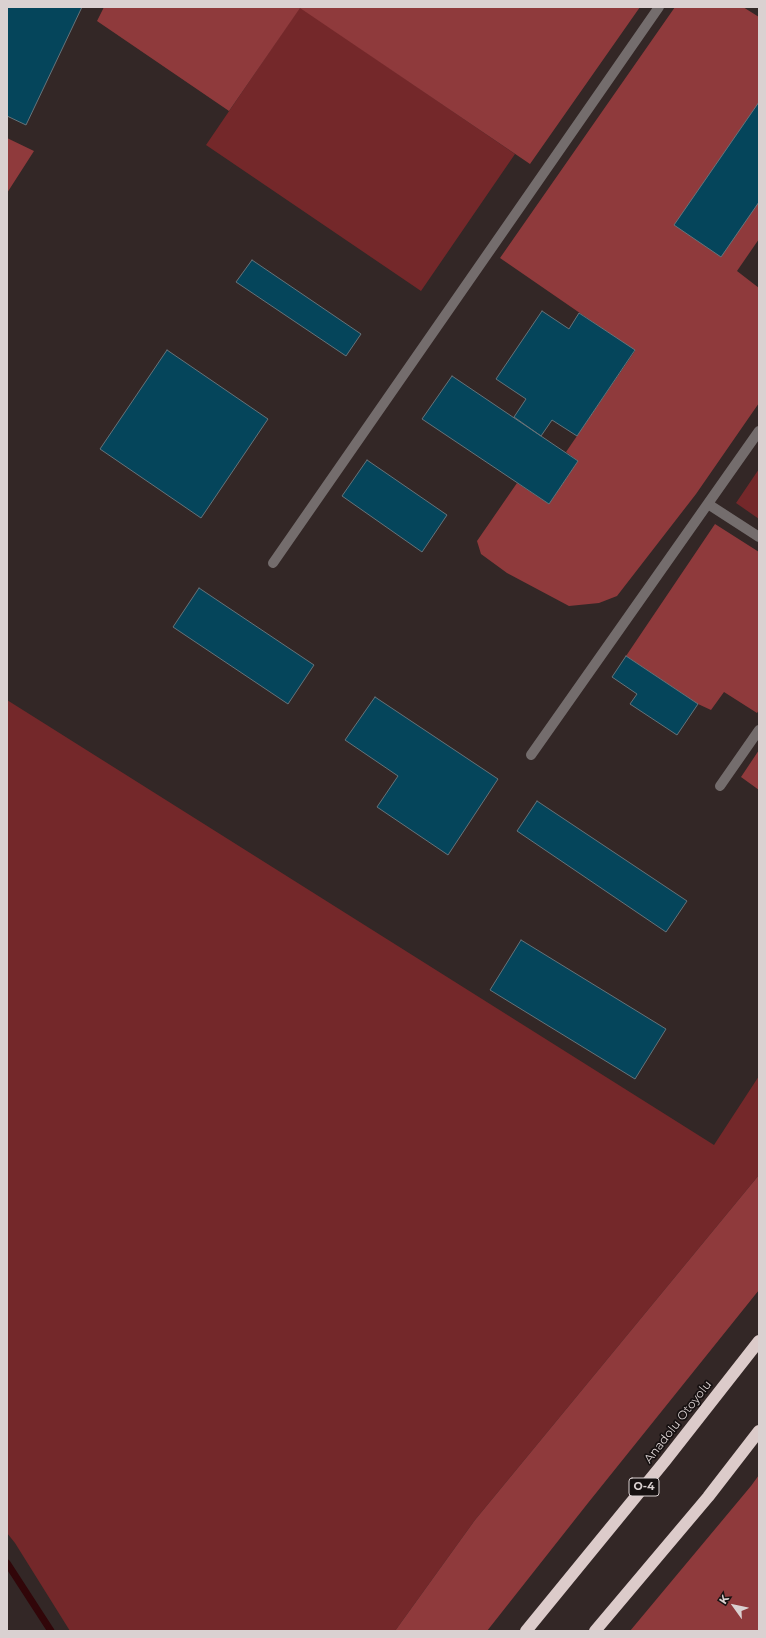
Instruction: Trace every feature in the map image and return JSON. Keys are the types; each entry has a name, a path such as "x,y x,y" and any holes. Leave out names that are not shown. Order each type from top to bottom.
{"highway":[{"name":"Anadolu Otoyolu","path":"526,1631 665,1461 759,1341"},
{"path":"595,1631 708,1496 759,1431"}],"lane":[{"path":"273,563 659,7"},
{"path":"531,755 759,431"},
{"path":"708,504 759,537"},
{"path":"720,786 759,730"}],"shaded area":[{"path":"104,7 640,7 530,164 300,8 229,111 97,21"},
{"path":"300,7 515,154 421,291 206,145"},
{"path":"675,7 743,7 759,17 759,239 737,271 759,288 759,403 696,494 617,596 599,603 569,606 507,573 481,554 477,541 517,483 549,504 578,461 566,452 635,351 500,258"},
{"path":"7,138 34,151 7,193"},
{"path":"759,469 759,519 736,503"},
{"path":"715,524 759,552 759,710 757,713 724,692 711,710 698,704 626,656"},
{"path":"7,700 714,1145 759,1076 759,1175 475,1520 395,1631 70,1631 15,1543 7,1533"},
{"path":"759,750 759,790 741,777"},
{"path":"759,1175 759,1290 487,1631 395,1631 475,1520"},
{"path":"759,1475 759,1631 630,1631 751,1486"}],"building":[{"path":"7,7 82,7 26,125 7,116"},
{"path":"759,102 759,202 721,257 674,225"},
{"path":"252,260 361,334 346,356 236,282"},
{"path":"542,311 569,329 579,313 635,350 577,436 552,420 541,436 514,417 526,399 496,379"},
{"path":"167,350 268,419 201,518 100,449"},
{"path":"452,376 578,461 549,504 422,419"},
{"path":"367,460 447,515 422,552 342,496"},
{"path":"199,588 314,665 288,704 173,627"},
{"path":"626,656 698,704 677,735 630,704 637,694 612,677"},
{"path":"375,697 498,779 448,855 377,807 398,776 345,740"},
{"path":"537,801 687,901 666,932 517,831"},
{"path":"521,940 666,1029 635,1079 490,990"}],"waterway":[{"path":"7,1563 51,1631"}]}
